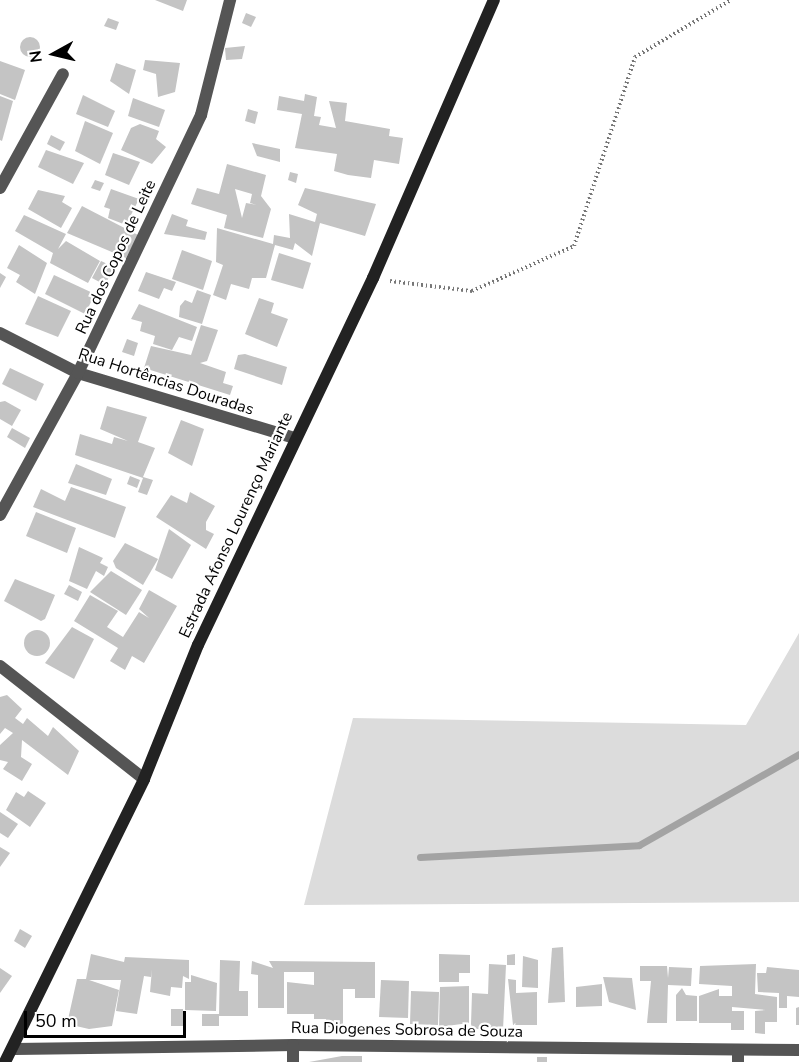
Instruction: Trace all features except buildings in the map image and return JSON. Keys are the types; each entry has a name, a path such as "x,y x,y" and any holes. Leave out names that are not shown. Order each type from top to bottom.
{"main road":[{"name":"Estrada Afonso Lourenço Mariante","path":"5,1062 15,1049 144,779 294,438 374,279 494,0"}],"street":[{"name":"Rua dos Copos de Leite","path":"0,515 78,374 201,115 230,0"},
{"path":"0,188 63,74"},
{"name":"Rua Hortências Douradas","path":"0,333 78,374 294,438"},
{"path":"0,666 144,779"},
{"path":"293,1045 293,1062"},
{"name":"Rua Diogenes Sobrosa de Souza","path":"15,1049 293,1045 738,1056 799,1050"}],"path":[{"path":"374,279 472,291 574,246 635,57 731,0"}],"shaded area":[{"path":"799,633 799,902 304,905 353,718 746,725"}],"waterway":[{"path":"420,857 639,845 799,754"}]}
